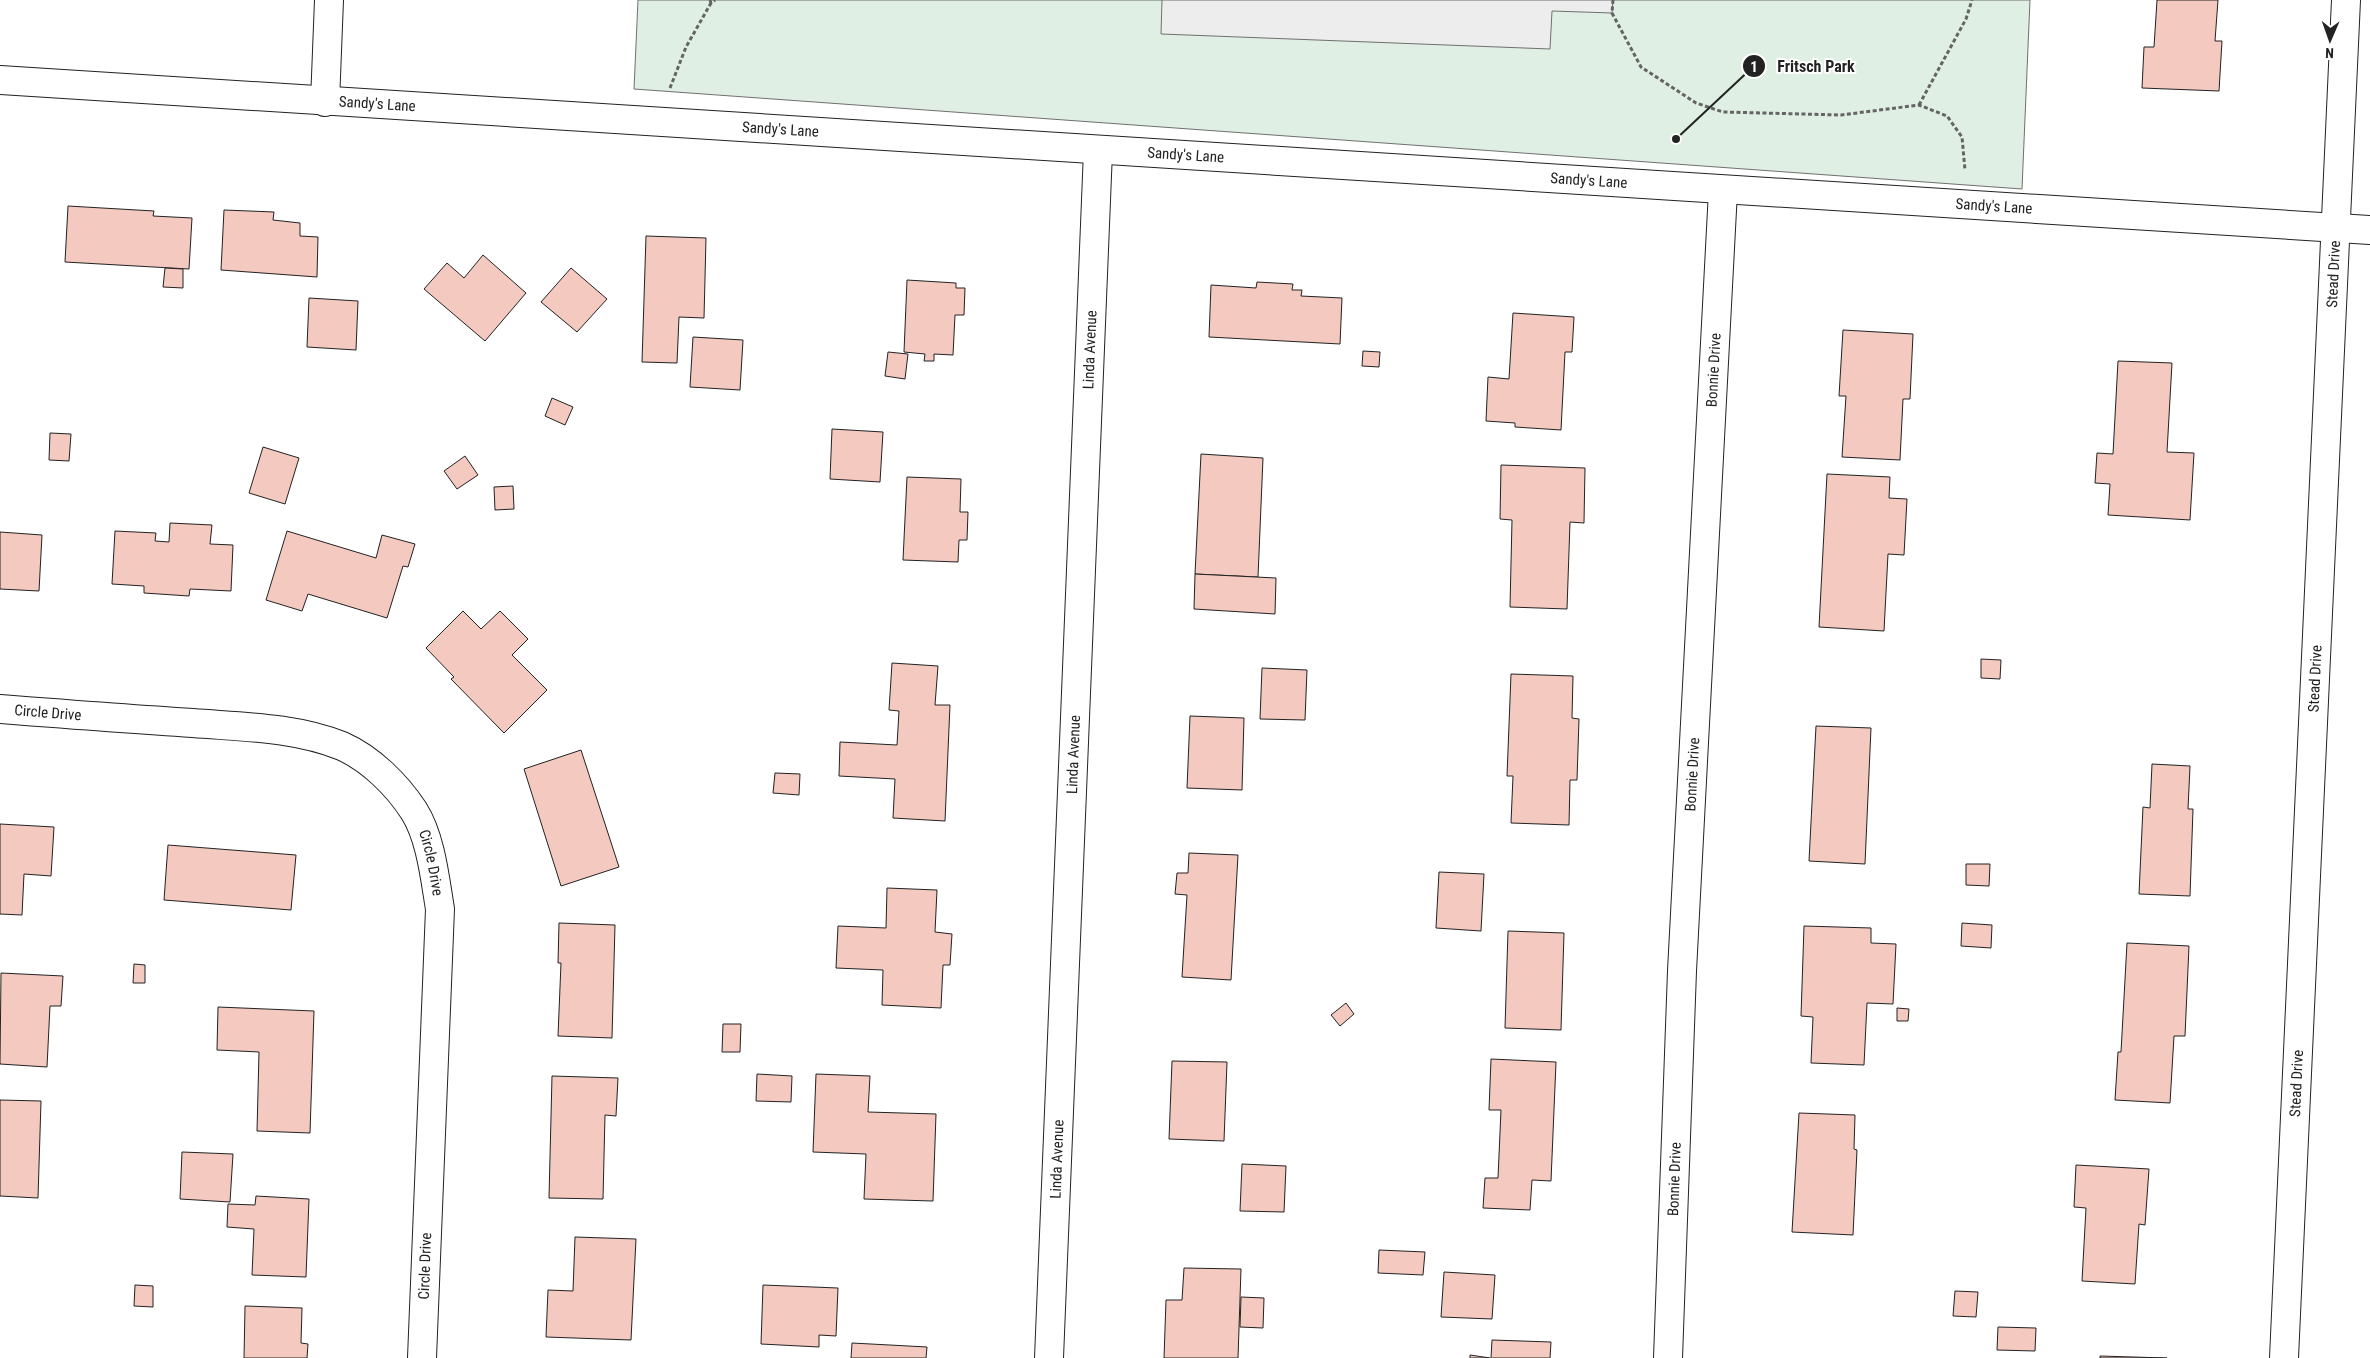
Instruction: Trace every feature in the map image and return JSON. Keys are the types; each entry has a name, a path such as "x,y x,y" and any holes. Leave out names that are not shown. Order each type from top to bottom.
{"street":[{"path":"325,102 329,0"},
{"name":"Stead Drive","path":"2284,1358 2346,0"},
{"name":"Sandy's Lane","path":"0,80 1723,191 2370,230"},
{"name":"Linda Avenue","path":"1049,1358 1098,151"},
{"name":"Bonnie Drive","path":"1668,1358 1682,971 1723,191"},
{"name":"Circle Drive","path":"0,710 264,729 310,736 342,747 370,763 396,788 415,813 432,857 440,909 422,1358"}],"path":[{"path":"664,122 671,85 686,47 711,2 715,0"},
{"path":"1613,0 1612,13 1641,67 1696,103 1723,112 1841,115 1919,105 1947,116 1962,136 1966,157 1964,206"},
{"path":"1919,105 1966,19 1972,0"}],"green space":[{"path":"638,0 2030,0 2022,189 634,89"}],"shaded area":[{"path":"1162,0 1613,0 1612,13 1552,11 1550,49 1161,34"}],"building":[{"path":"2157,0 2218,0 2215,41 2222,41 2219,91 2142,88 2144,47 2154,47"},
{"path":"68,206 154,211 153,216 192,218 189,269 65,262"},
{"path":"224,210 274,212 273,220 300,223 300,236 318,237 317,277 221,270"},
{"path":"646,236 706,238 704,318 679,317 677,363 642,362"},
{"path":"483,255 526,293 485,341 424,289 447,263 464,278"},
{"path":"165,268 183,269 183,288 163,287"},
{"path":"571,268 607,299 577,332 541,302"},
{"path":"907,280 956,283 956,288 965,288 964,315 955,315 953,355 934,354 934,361 924,361 925,354 904,352"},
{"path":"1257,282 1293,284 1292,290 1302,290 1301,296 1342,298 1340,344 1209,337 1211,285 1256,288"},
{"path":"309,298 358,301 356,350 307,347"},
{"path":"1513,313 1574,317 1572,352 1565,352 1561,430 1515,427 1515,423 1486,421 1488,377 1509,379"},
{"path":"1843,330 1913,334 1910,399 1903,399 1900,460 1842,457 1846,396 1839,396"},
{"path":"693,337 743,340 740,390 690,387"},
{"path":"1363,351 1380,352 1379,367 1362,366"},
{"path":"888,352 908,354 905,379 885,376"},
{"path":"2118,361 2172,363 2167,452 2194,453 2190,520 2108,515 2110,484 2095,483 2097,453 2113,454"},
{"path":"552,398 573,407 565,425 545,416"},
{"path":"832,429 883,432 880,482 830,479"},
{"path":"50,433 71,434 69,461 49,460"},
{"path":"263,447 299,458 285,504 249,493"},
{"path":"1201,454 1263,458 1258,577 1195,574"},
{"path":"465,456 478,475 457,489 444,471"},
{"path":"1501,465 1585,468 1584,523 1570,522 1567,609 1510,607 1512,520 1500,519"},
{"path":"1827,474 1890,477 1889,498 1907,499 1904,555 1888,554 1884,631 1819,627"},
{"path":"907,477 961,479 960,512 968,512 967,540 959,540 958,562 903,560"},
{"path":"513,486 514,509 495,510 494,487"},
{"path":"170,523 212,525 210,544 233,545 231,591 190,589 189,596 144,593 144,586 112,584 115,531 156,533 155,541 169,542"},
{"path":"287,531 376,558 382,535 415,544 408,567 403,566 387,618 308,594 302,611 266,600"},
{"path":"0,532 42,535 39,591 0,589"},
{"path":"1195,574 1276,578 1275,614 1194,609"},
{"path":"463,611 481,629 500,611 528,639 512,655 547,690 504,733 451,679 454,677 426,648"},
{"path":"1981,659 2001,660 2000,679 1981,678"},
{"path":"892,663 938,666 935,705 950,705 945,821 893,818 895,779 839,776 840,742 897,745 899,711 889,710"},
{"path":"1262,668 1307,670 1305,720 1260,719"},
{"path":"1511,674 1573,676 1572,718 1579,719 1577,780 1570,780 1569,825 1511,823 1513,776 1507,776"},
{"path":"1190,716 1244,718 1242,790 1187,788"},
{"path":"1816,726 1871,728 1865,864 1809,861"},
{"path":"581,750 619,867 561,886 524,769"},
{"path":"2152,764 2190,766 2188,809 2193,809 2190,896 2139,894 2143,807 2150,808"},
{"path":"775,773 800,774 799,795 773,793"},
{"path":"0,824 54,827 51,876 24,874 22,915 0,914"},
{"path":"168,845 296,855 291,910 164,900"},
{"path":"1189,853 1238,855 1231,980 1182,977 1187,895 1175,894 1177,873 1188,873"},
{"path":"1966,864 1990,864 1989,886 1966,885"},
{"path":"1439,872 1484,874 1481,931 1436,928"},
{"path":"887,888 937,890 935,932 952,934 950,965 943,965 941,1008 882,1005 883,970 836,968 838,926 886,928"},
{"path":"559,923 615,925 612,1038 558,1036 561,963 558,963"},
{"path":"1962,923 1992,925 1991,948 1961,946"},
{"path":"1804,926 1871,928 1871,943 1896,944 1893,1004 1867,1003 1864,1065 1811,1063 1813,1017 1801,1016"},
{"path":"1508,931 1564,933 1561,1030 1505,1028"},
{"path":"2127,943 2189,946 2185,1036 2174,1036 2170,1103 2115,1100 2118,1052 2121,1052"},
{"path":"134,964 145,965 145,983 133,983"},
{"path":"1,973 63,976 61,1006 50,1006 47,1067 0,1064"},
{"path":"1346,1003 1354,1014 1340,1026 1331,1015"},
{"path":"218,1007 314,1011 310,1133 257,1131 259,1052 217,1050"},
{"path":"1897,1008 1909,1009 1908,1021 1897,1021"},
{"path":"723,1024 741,1024 740,1052 722,1052"},
{"path":"1491,1059 1556,1062 1551,1181 1532,1180 1530,1210 1483,1208 1485,1178 1498,1178 1501,1110 1489,1110"},
{"path":"1172,1061 1227,1062 1224,1141 1169,1139"},
{"path":"757,1074 792,1076 791,1102 756,1101"},
{"path":"816,1074 870,1076 868,1112 936,1114 933,1201 864,1199 866,1154 813,1152"},
{"path":"552,1076 618,1078 616,1116 605,1115 603,1199 549,1198"},
{"path":"0,1100 41,1101 38,1198 0,1196"},
{"path":"1799,1113 1855,1115 1854,1149 1857,1150 1853,1235 1792,1232"},
{"path":"182,1152 233,1154 230,1202 180,1199"},
{"path":"1242,1164 1286,1166 1284,1212 1240,1211"},
{"path":"2076,1165 2149,1169 2145,1225 2139,1224 2135,1284 2082,1281 2086,1208 2074,1207"},
{"path":"256,1196 309,1199 306,1277 252,1275 254,1229 227,1227 228,1204 255,1205"},
{"path":"575,1237 636,1239 631,1340 546,1337 548,1290 573,1291"},
{"path":"1379,1250 1425,1252 1423,1275 1378,1273"},
{"path":"1184,1268 1241,1269 1238,1358 1164,1358 1166,1300 1182,1300"},
{"path":"1444,1272 1495,1275 1492,1319 1441,1317"},
{"path":"135,1285 153,1286 153,1307 134,1306"},
{"path":"763,1285 838,1288 836,1336 819,1335 819,1347 761,1344"},
{"path":"1955,1291 1978,1292 1976,1317 1953,1316"},
{"path":"1241,1297 1264,1298 1263,1328 1240,1327"},
{"path":"245,1306 302,1308 301,1343 308,1344 307,1358 244,1358"},
{"path":"1998,1327 2036,1328 2035,1351 1997,1350"},
{"path":"1492,1340 1551,1342 1550,1358 1491,1358"},
{"path":"852,1343 927,1347 926,1358 851,1358"},
{"path":"1470,1355 1490,1358 1470,1358"},
{"path":"2100,1356 2167,1358 2100,1358"}],"place":[{"name":"Fritsch Park","path":"1676,139"}]}
